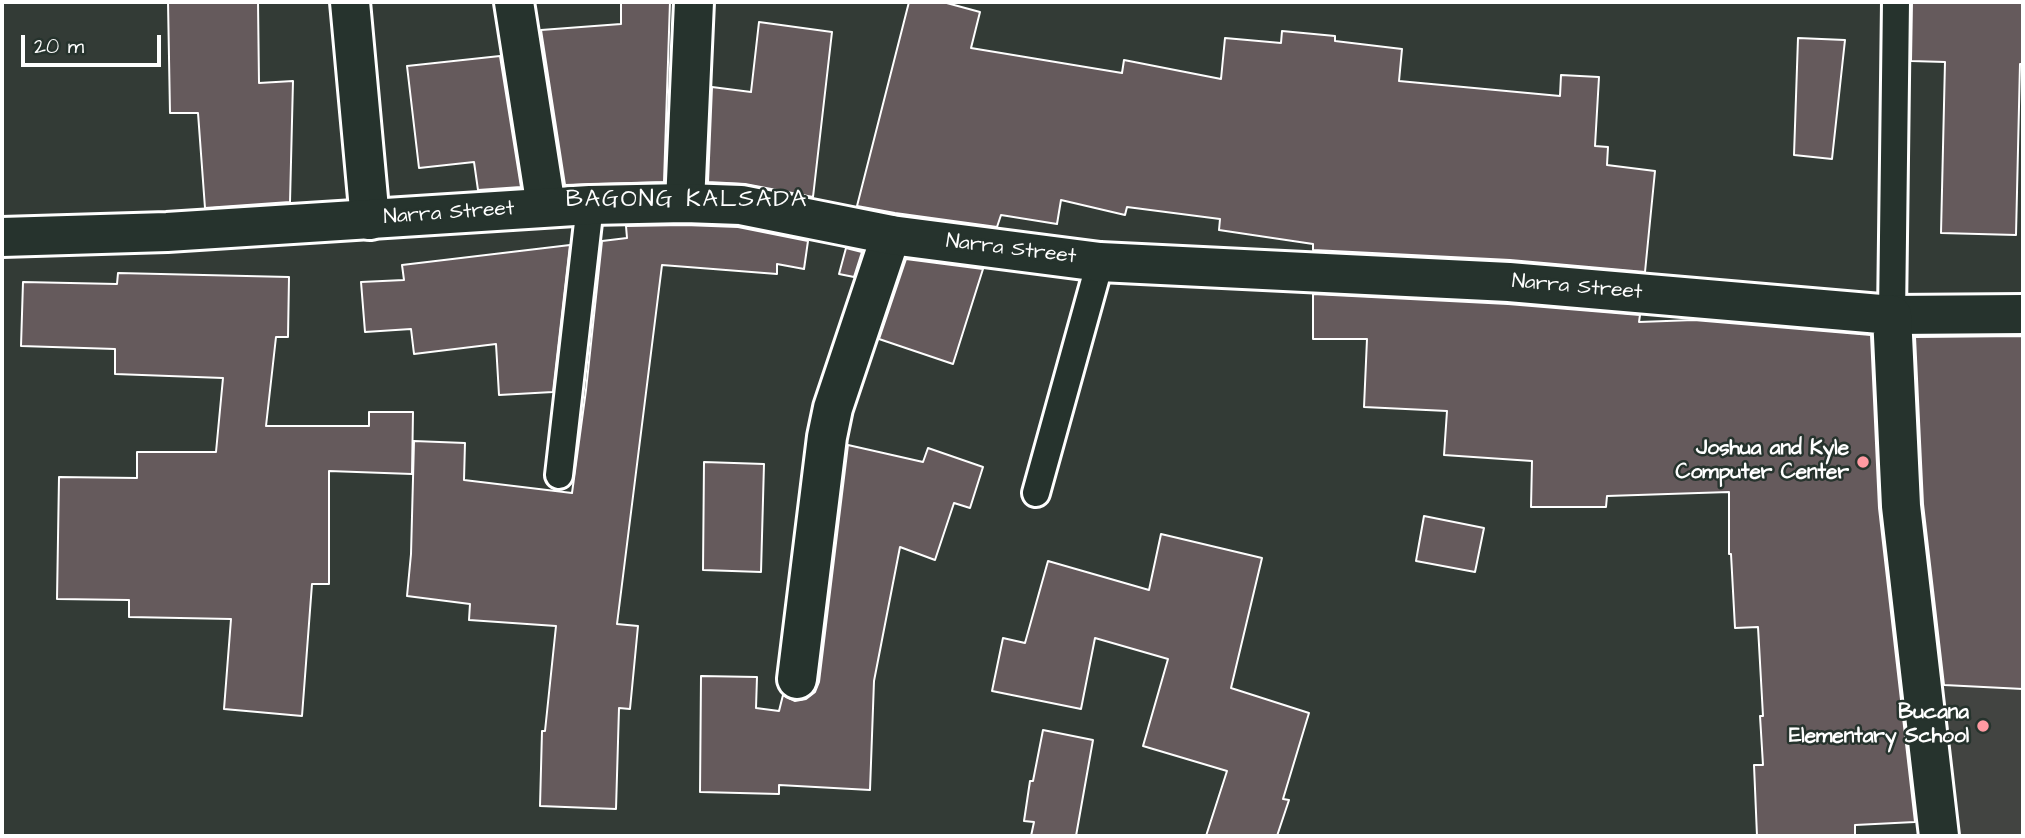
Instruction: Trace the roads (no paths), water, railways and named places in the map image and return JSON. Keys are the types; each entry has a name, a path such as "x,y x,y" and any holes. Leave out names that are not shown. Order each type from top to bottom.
{"street":[{"path":"350,2 370,220"},
{"path":"514,2 546,208"},
{"path":"685,203 694,2"},
{"name":"Narra Street","path":"2,237 167,232 590,205 741,205 891,235 1100,262 1509,282 1892,315 2023,314"},
{"path":"797,678 827,437 833,408 891,235"},
{"path":"1892,315 1901,506 1939,836"}],"lane":[{"path":"1892,315 1896,2"},
{"path":"559,475 590,205"},
{"path":"1035,493 1100,262"}],"place":[{"name":"Joshua and Kyle Computer Center","path":"1863,462"},
{"name":"Bucana Elementary School","path":"1983,726"}],"district":[{"name":"BAGONG KALSADA","path":"687,201"}]}
